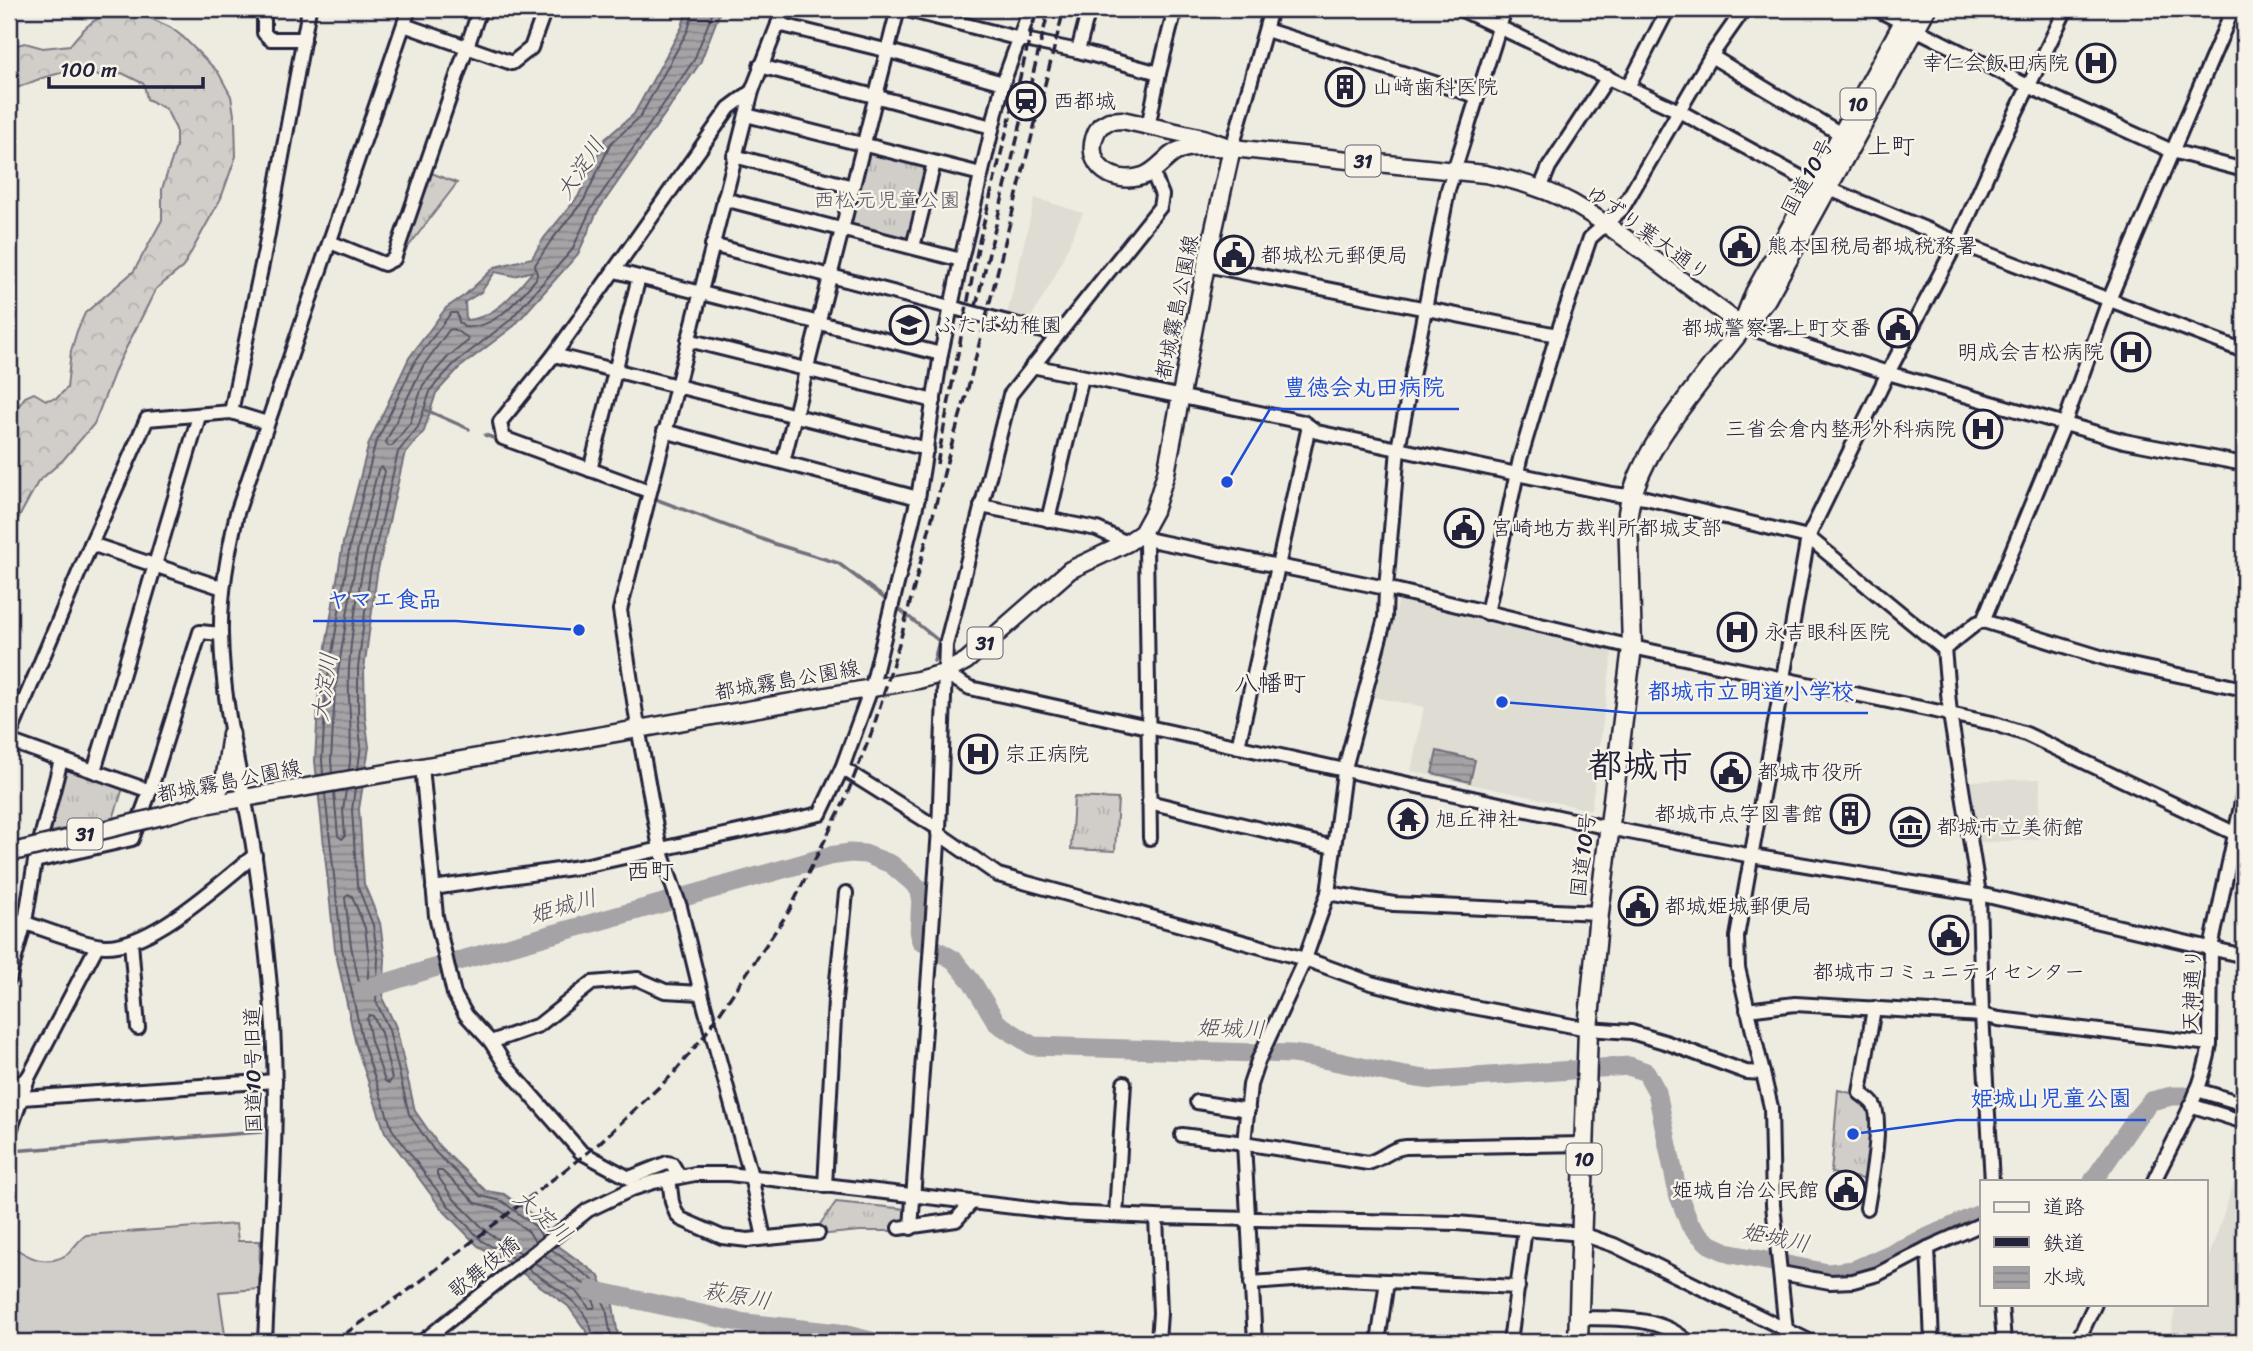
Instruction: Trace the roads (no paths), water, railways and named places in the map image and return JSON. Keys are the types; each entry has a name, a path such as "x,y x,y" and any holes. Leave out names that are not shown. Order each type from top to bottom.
{"highway":[{"name":"国道10号","path":"1821,186 1841,134 1909,20 1926,9"},
{"name":"国道10号","path":"1578,1342 1588,1029 1599,913 1632,647 1628,513 1630,496 1661,437 1743,326 1755,293 1821,186 1909,20"}],"main road":[{"path":"1122,120 1203,138 1232,148 1197,147 1180,150 1144,176 1121,179 1104,172 1095,161 1092,147 1100,126 1109,121 1122,120"},
{"name":"ゆずり葉大通り","path":"1232,148 1453,170 1502,177 1540,189 1570,202 1605,225 1743,326"},
{"name":"都城霧島公園線","path":"9,853 192,807 245,800 638,727 918,680 944,673 966,661 1069,570 1127,543 1142,533 1166,473 1206,265 1232,148"},
{"path":"192,807 219,789 224,782 231,734"}],"street":[{"path":"264,9 264,33 270,39 304,39"},
{"path":"231,412 265,250 309,9"},
{"name":"国道10号旧道","path":"265,1342 275,1081 270,978 255,855 231,734 221,634 223,588 237,513 409,9"},
{"path":"330,243 384,264 394,259 480,9"},
{"path":"404,25 512,63 531,48 545,9"},
{"path":"764,1238 751,1176 680,907 660,849 620,610 734,156 760,66 784,9"},
{"path":"783,462 898,9"},
{"path":"904,9 1159,73"},
{"path":"432,888 579,867 820,814 842,768 872,686 918,498 941,354 981,174 1003,83 1030,9"},
{"path":"1078,51 1089,9"},
{"path":"1148,127 1175,9"},
{"path":"1232,148 1272,9"},
{"path":"1460,9 1679,111 1821,186 1957,242 2244,351"},
{"path":"1255,1342 1244,1143 1250,1086 1258,1061 1305,959 1328,893 1344,772 1385,618 1398,449 1425,309 1453,170 1505,9"},
{"path":"1628,87 1668,9"},
{"path":"1487,613 1516,473 1557,335 1590,238 1622,209 1711,57 1744,9"},
{"path":"1875,9 1909,20 2028,86 2172,151 2244,170"},
{"path":"1785,1336 1773,1205 1771,1107 1738,968 1737,936 1808,537 1888,373 1957,242 2066,9"},
{"path":"1983,621 2064,425 2109,300 2233,9"},
{"path":"778,24 1003,83"},
{"path":"1266,30 1476,96"},
{"path":"1711,57 1841,134"},
{"path":"760,66 992,127"},
{"path":"1540,189 1549,167 1608,77"},
{"path":"648,495 503,438 500,422 554,355 729,108 752,91"},
{"path":"746,115 981,174"},
{"path":"734,156 853,187"},
{"path":"913,247 934,163"},
{"path":"971,1203 956,1220 905,1228 912,1194 930,960 939,831 946,645 1010,395 1160,207 1162,195 1153,171"},
{"path":"724,199 961,261"},
{"path":"712,245 1057,335"},
{"path":"1206,265 1557,335"},
{"path":"615,271 941,354"},
{"path":"590,470 639,277"},
{"path":"1743,326 1888,373 2064,425 2124,441 2244,464"},
{"path":"688,340 934,401"},
{"path":"554,355 927,449"},
{"path":"1032,366 1181,395 1303,422 1317,432 1656,500 1808,537 1944,649 1950,714 1979,894 1982,1015 1993,1180"},
{"path":"1048,520 1082,377"},
{"path":"150,791 9,739 90,544 147,419 231,412 267,422"},
{"path":"94,771 199,416"},
{"path":"1238,747 1309,426"},
{"path":"664,431 918,498"},
{"path":"981,506 1097,529 1127,543"},
{"path":"1142,533 1151,540 1386,588 1632,647 1950,714 2026,734 2240,835"},
{"path":"1142,533 1146,543 1150,838"},
{"path":"90,544 223,588"},
{"path":"1944,649 1976,623 1983,621 2117,662 2244,689"},
{"path":"35,861 132,839 150,791 200,632 221,634"},
{"path":"944,673 970,688 1344,772 1752,856 1979,894 2244,956"},
{"path":"9,979 25,922 35,861 61,760"},
{"path":"418,767 436,916 454,994 466,1015 491,1042 506,1066 581,1152 629,1178 667,1163 672,1164 672,1202 681,1219 734,1240 818,1233"},
{"path":"842,768 939,831 998,875 1305,959 1371,983 1441,1001 1588,1029 1631,1032 1746,1072 1763,1073"},
{"name":"天神通り","path":"2154,1180 2204,1075 2210,1044 2211,948 2240,835 2244,792"},
{"path":"1149,802 1333,847"},
{"path":"9,918 97,946 131,942 174,918 255,855"},
{"path":"825,1186 835,1000 846,893"},
{"path":"1328,893 1394,904 1599,913"},
{"path":"131,942 138,1028"},
{"path":"9,1134 28,1078 97,946"},
{"path":"491,1042 539,1025 592,983 638,979 665,991 701,993"},
{"path":"1747,1010 1795,1004 1982,1015 1999,1020 2210,1044"},
{"path":"1867,1208 1875,1159 1876,1111 1860,1093 1874,1008"},
{"path":"9,1092 28,1078"},
{"path":"22,1098 275,1081"},
{"path":"1116,1215 1124,1083"},
{"path":"2197,1091 2244,1104"},
{"path":"1197,1102 1248,1110"},
{"path":"2190,1105 2244,1122"},
{"path":"1182,1135 1368,1163 1396,1148 1406,1147 1585,1144"},
{"path":"674,1177 718,1174 751,1176 1066,1213 1457,1223 1581,1234 1614,1245 1785,1336 1811,1342"},
{"name":"歌舞伎橋","path":"422,1342 588,1210 632,1189 674,1177"},
{"path":"1156,1217 1160,1313 1158,1341"},
{"path":"1781,1272 1830,1282 1853,1281 1878,1273 1980,1225"},
{"path":"1510,1342 1525,1229"},
{"path":"1928,1248 1932,1342"},
{"path":"1251,1283 1321,1278 1518,1287"},
{"path":"1378,1342 1387,1282"},
{"path":"2001,1306 2004,1342"},
{"path":"2077,1342 2094,1306"},
{"path":"1579,1318 1627,1319 1666,1327 1687,1342"}],"water":[{"name":"大淀川","path":"687,9 721,9 700,63 597,212 578,254 514,326 459,368 436,393 424,431 404,456 377,574 364,669 369,747 359,809 364,884 380,923 385,959 383,1000 396,1027 415,1111 440,1147 486,1191 504,1194 542,1222 553,1242 598,1275 613,1305 619,1342 587,1342 586,1331 568,1306 501,1258 478,1246 441,1208 385,1132 356,1045 335,949 315,761 319,689 343,543 369,443 409,358 446,308 465,295 495,267 532,258 544,238 578,197 605,139 634,114 682,27","holes":["533,271 495,310 466,320 465,302 481,292 495,272 514,276"]},
{"path":"1437,751 1475,760 1470,782 1432,773"}],"waterway":[{"path":"426,410 469,429"},
{"path":"485,435 499,440"},
{"path":"650,497 775,544 838,563 888,601"},
{"path":"894,605 939,641 934,661"},
{"name":"姫城川","path":"455,962 829,856 865,854 891,864 919,889 921,941 954,960 972,982 997,1023 1033,1046 1291,1054 1433,1080 1629,1066 1646,1072 1657,1092 1678,1194 1690,1225 1709,1244 1731,1254 1828,1273 1854,1270 1980,1214"},
{"name":"姫城川","path":"363,990 437,967"},
{"name":"姫城川","path":"2094,1180 2151,1101 2184,1096 2244,1113"},
{"path":"11,1151 261,1132"},
{"name":"萩原川","path":"592,1290 738,1322 839,1333 875,1342"}],"railway":[{"path":"937,464 979,242 1037,9"},
{"path":"976,306 1049,9"},
{"path":"333,1342 413,1287 596,1146 673,1074 704,1036 789,911 844,802 873,729 901,637 966,396 1064,9"}],"place":[{"name":"幸仁会飯田病院","path":"2096,63"},
{"name":"山﨑歯科医院","path":"1345,87"},
{"name":"西都城","path":"1026,101"},
{"name":"熊本国税局都城税務署","path":"1740,246"},
{"name":"都城松元郵便局","path":"1234,255"},
{"name":"ふたば幼稚園","path":"909,325"},
{"name":"都城警察署上町交番","path":"1898,328"},
{"name":"明成会吉松病院","path":"2131,352"},
{"name":"三省会倉内整形外科病院","path":"1983,429"},
{"name":"豊徳会丸田病院","path":"1227,482"},
{"name":"宮崎地方裁判所都城支部","path":"1464,528"},
{"name":"ヤマエ食品","path":"579,630"},
{"name":"永吉眼科医院","path":"1737,632"},
{"name":"都城市立明道小学校","path":"1502,702"},
{"name":"宗正病院","path":"978,754"},
{"name":"都城市役所","path":"1731,772"},
{"name":"都城市点字図書館","path":"1850,814"},
{"name":"旭丘神社","path":"1408,819"},
{"name":"都城市立美術館","path":"1910,827"},
{"name":"都城姫城郵便局","path":"1638,906"},
{"name":"都城市コミュニティセンター","path":"1949,935"},
{"name":"姫城山児童公園","path":"1853,1134"},
{"name":"姫城自治公民館","path":"1846,1190"}],"district":[{"name":"上町","path":"1891,146"},
{"name":"八幡町","path":"1270,683"},
{"name":"都城市","path":"1640,765"},
{"name":"西町","path":"650,871"}],"park label":[{"name":"西松元児童公園","path":"887,200"}]}
